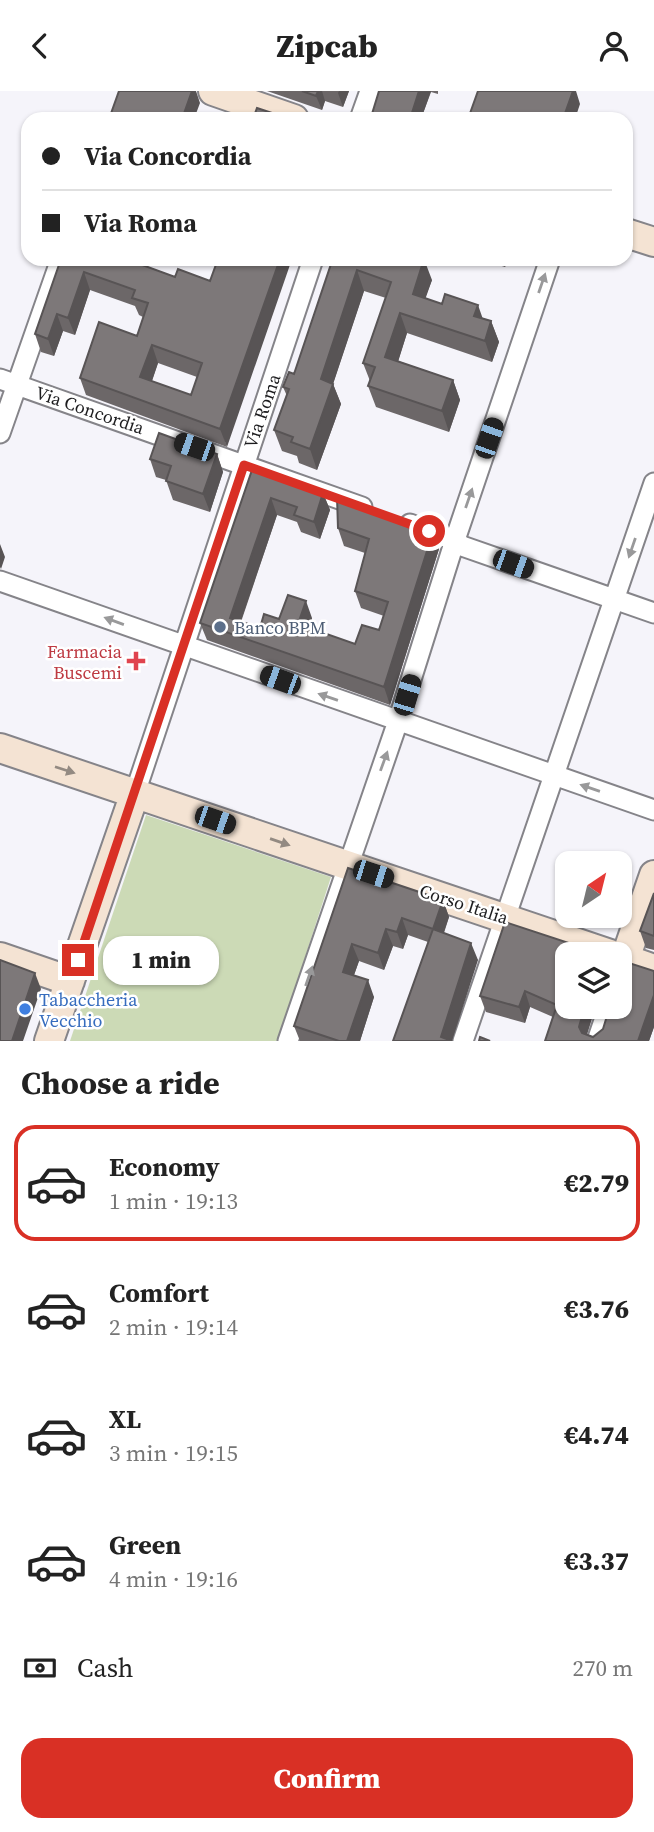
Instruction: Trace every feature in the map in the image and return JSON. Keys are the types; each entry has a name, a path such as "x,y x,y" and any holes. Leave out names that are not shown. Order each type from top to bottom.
{"street":[{"path":"213,91 274,112"},
{"path":"362,112 370,91"},
{"path":"633,235 654,242"},
{"path":"0,433 8,382 58,266"},
{"name":"Via Roma","path":"49,1041 185,646 311,266"},
{"path":"288,1041 398,721 455,540 548,266"},
{"name":"Via Concordia","path":"8,382 654,613"},
{"path":"463,1041 654,483"},
{"path":"0,581 654,810"},
{"name":"Corso Italia","path":"0,748 505,918 568,942"},
{"path":"626,942 654,875"},
{"path":"0,957 70,981"},
{"name":"Corso Italia","path":"632,964 654,969"},
{"path":"597,1041 604,1019"}],"green space":[{"path":"146,815 331,877 278,1041 70,1041"}],"building":[{"path":"119,91 192,91 184,112 112,112"},
{"path":"302,91 318,91 316,96"},
{"path":"379,91 419,91 412,112 373,112"},
{"path":"478,91 573,91 566,112 470,112"},
{"path":"59,266 145,266 175,277 178,269 210,281 215,266 278,266 220,429 80,378 99,322 137,336 148,303 132,298 135,290 84,272 68,318 57,314 48,339 35,334","holes":["152,345 202,363 191,395 140,377"]},
{"path":"330,266 422,266 413,294 442,304 445,294 478,305 474,316 491,321 485,341 400,313 385,357 453,380 442,411 368,386 375,367 363,363 391,282 357,270 321,379 333,384 310,449 291,442 293,437 274,430 289,389 283,387 289,372 294,374"},
{"path":"159,433 217,454 203,494 166,481 171,466 150,459"},
{"path":"253,467 323,493 314,522 294,515 297,507 271,498 230,618 260,628 264,614 279,619 288,595 306,601 298,624 355,644 362,625 379,630 388,602 355,591 369,539 338,528 337,497 433,532 384,687 200,623"},
{"path":"348,868 443,900 433,929 402,918 397,932 386,929 378,953 352,944 343,972 368,980 347,1041 339,1041 294,1026"},
{"path":"654,893 654,936 640,931"},
{"path":"505,922 566,942 555,942 555,1004 525,991 519,1007 480,996"},
{"path":"433,929 471,943 441,1037 452,1041 393,1041"},
{"path":"0,960 35,973 12,1041 0,1041"},
{"path":"632,964 654,971 654,995 638,1041 545,1041 555,1011 555,1019 581,1019 579,1027 582,1033 593,1037 603,1029 606,1019 632,1019"}],"place":[{"name":"Banco BPM","path":"220,627"},
{"name":"Farmacia Buscemi","path":"136,661"},
{"name":"Tabaccheria Vecchio","path":"25,1009"}],"route":[{"path":"78,960 244,465 429,531"}]}
